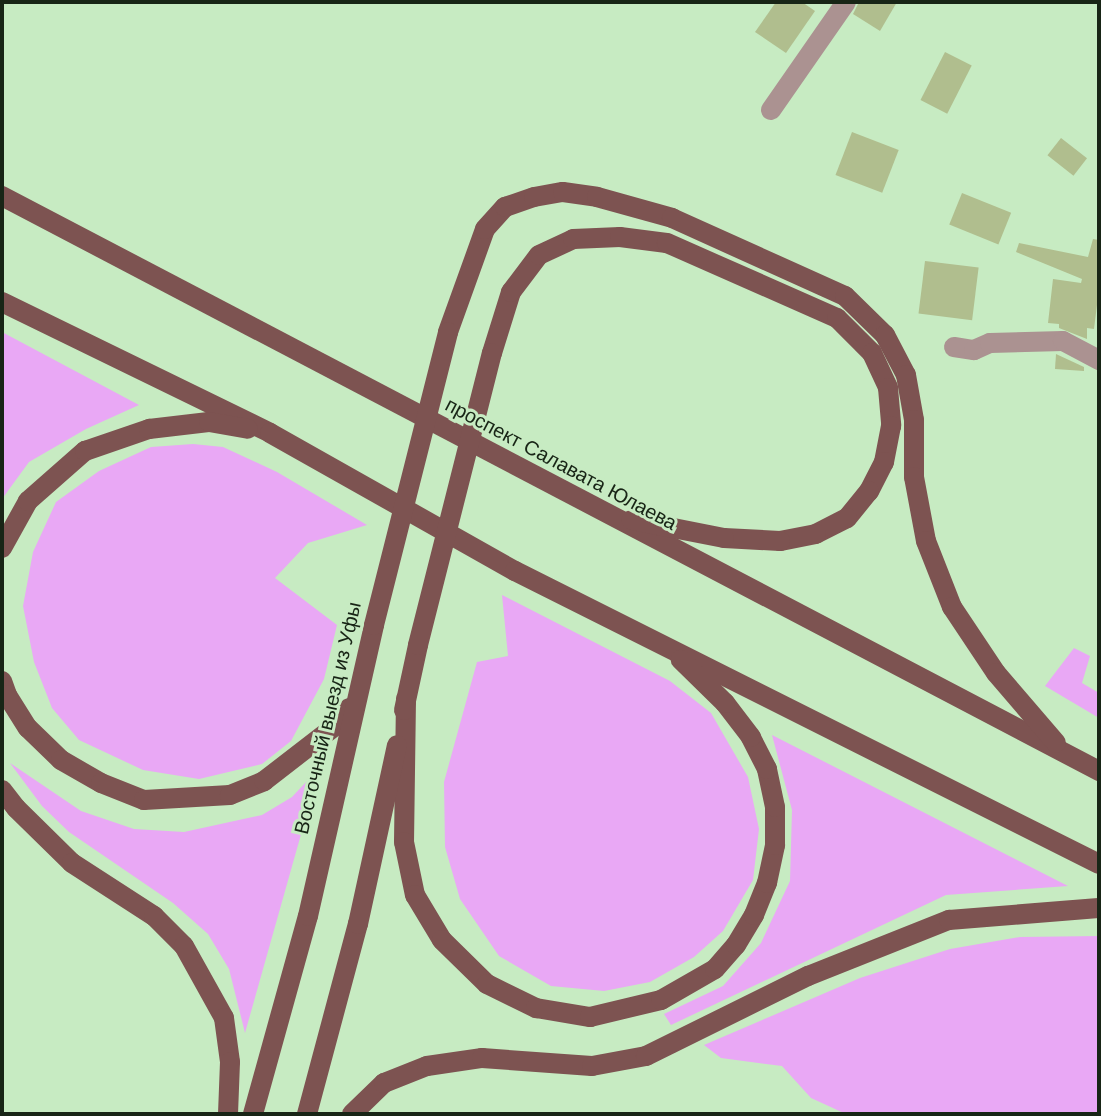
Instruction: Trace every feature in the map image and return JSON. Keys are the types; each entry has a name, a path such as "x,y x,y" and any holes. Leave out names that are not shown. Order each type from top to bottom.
{"main road":[{"name":"Восточный выезд из Уфы","path":"253,1114 308,916 355,697 448,332 485,229 505,207 534,197 563,192 597,197 672,218 845,296 885,335 906,375 914,420 914,477 926,541 952,607 996,673 1064,753"},
{"name":"проспект Салавата Юлаева","path":"2,196 1099,771"},
{"path":"307,1114 358,924 418,645 492,353 511,292 539,255 573,239 620,237 667,243 837,318 872,353 888,388 891,426 884,462 869,491 847,518 816,534 780,541 724,538 609,516"},
{"path":"2,302 270,433 515,571 1099,864"},
{"path":"2,548 28,501 85,451 149,429 209,422 270,433"},
{"path":"406,699 404,842 415,895 442,940 487,984 536,1008 590,1017 626,1011 661,1000 715,969 736,945 754,915 767,883 775,845 775,807 767,769 751,737 725,703 667,646"},
{"path":"2,681 7,695 28,728 61,760 101,783 144,800 230,795 264,781 339,723 355,697"},
{"path":"2,790 72,863 154,916 184,946 224,1018 230,1062 228,1114"},
{"path":"352,1114 384,1083 427,1066 482,1058 592,1066 646,1056 808,976 949,920 1099,908"}],"street":[{"path":"771,110 846,2"},
{"path":"954,347 974,350 990,343 1063,341 1099,360"}],"shaded area":[{"path":"2,332 139,405 86,429 29,462 2,499"},
{"path":"193,444 223,447 277,472 367,525 308,543 275,578 337,625 324,679 291,741 262,764 199,779 143,770 79,740 52,708 34,662 23,606 33,552 56,502 99,471 151,447"},
{"path":"502,595 670,681 711,713 748,777 759,829 753,880 723,931 694,957 650,982 604,991 551,986 499,956 460,899 445,847 444,782 477,662 508,656"},
{"path":"1074,648 1090,656 1082,683 1099,693 1099,718 1045,686"},
{"path":"772,735 1068,886 946,895 671,1025 664,1014 723,986 761,943 790,881 792,810"},
{"path":"10,763 81,811 134,829 184,832 262,815 292,797 320,767 245,1033 229,969 208,934 173,903 69,832 42,806"},
{"path":"1099,936 1099,1114 846,1114 811,1098 782,1066 721,1058 704,1045 860,978 950,949 1020,937"}],"building":[{"path":"776,2 802,2 815,11 786,53 755,32"},
{"path":"859,2 897,2 880,31 853,14"},
{"path":"945,52 972,66 947,114 920,100"},
{"path":"852,132 899,150 882,193 836,175"},
{"path":"1061,138 1087,158 1073,176 1047,155"},
{"path":"962,193 1011,213 998,244 949,225"},
{"path":"1093,239 1099,240 1099,289 1094,329 1087,328 1087,339 1059,328 1059,324 1048,323 1053,279 1081,283 1082,279 1016,252 1019,243 1088,257"},
{"path":"925,261 979,268 972,320 919,314"},
{"path":"1056,354 1084,367 1084,371 1055,369"}]}
